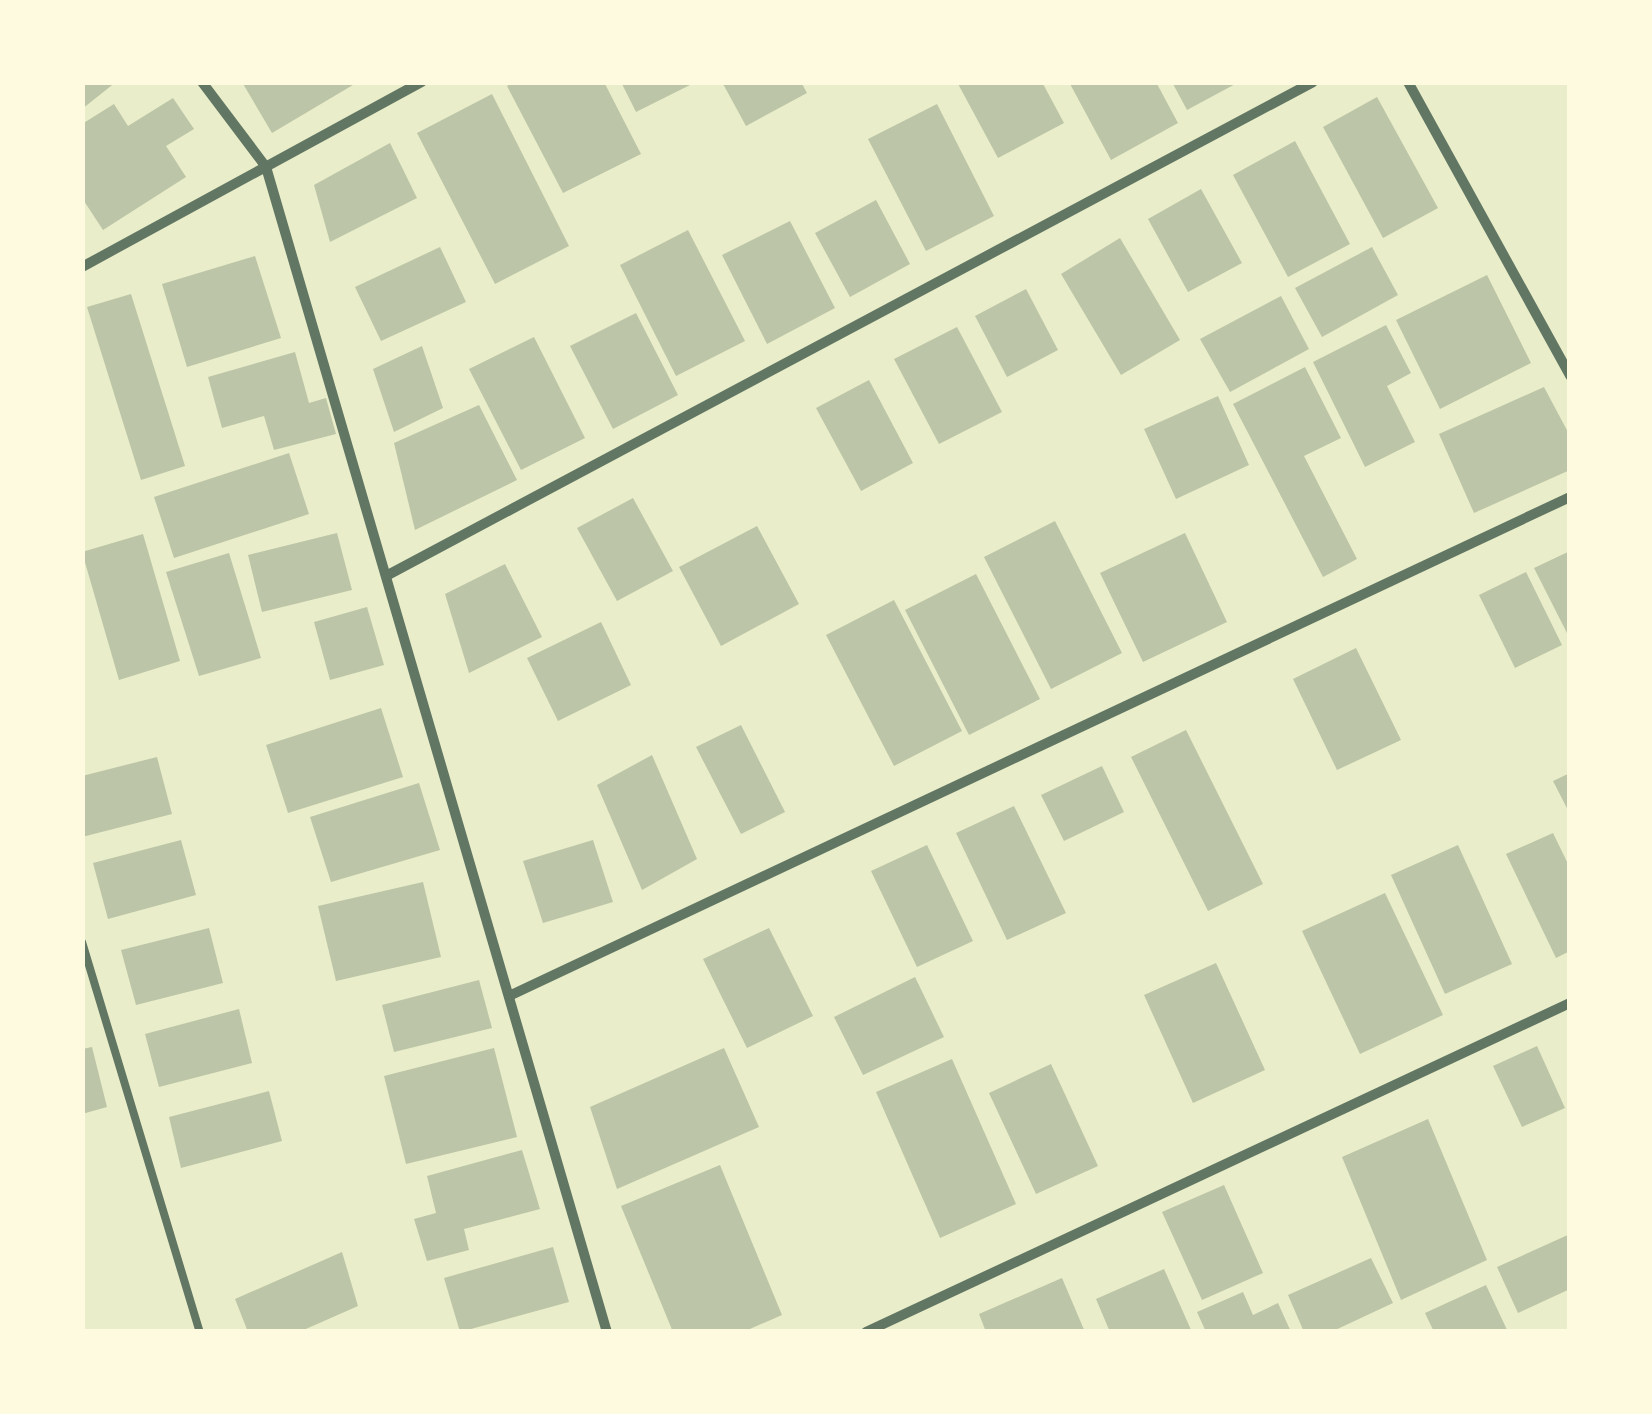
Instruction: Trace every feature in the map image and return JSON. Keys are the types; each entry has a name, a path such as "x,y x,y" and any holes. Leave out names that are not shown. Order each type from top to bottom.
{"street":[{"path":"202,82 266,167 607,1332"},
{"path":"82,267 422,82"},
{"path":"386,576 1314,82"},
{"path":"1408,82 1570,376"},
{"path":"509,996 1570,497"},
{"path":"866,1332 1570,1003"}],"lane":[{"path":"82,942 200,1332"}],"building":[{"path":"82,82 116,82 82,109"},
{"path":"242,82 358,82 272,133"},
{"path":"514,82 604,82 641,154 563,193 507,86"},
{"path":"621,82 696,82 636,112"},
{"path":"722,82 801,82 807,93 746,126"},
{"path":"957,82 1042,82 1064,123 998,158"},
{"path":"1069,82 1156,82 1178,123 1111,160"},
{"path":"1172,82 1239,82 1187,110"},
{"path":"492,94 569,246 495,284 417,133"},
{"path":"1377,97 1438,208 1383,238 1323,127"},
{"path":"173,98 194,129 166,146 186,177 103,230 82,198 82,124 114,104 128,126"},
{"path":"937,104 994,216 926,251 868,139"},
{"path":"1295,141 1350,244 1288,277 1233,175"},
{"path":"390,143 417,198 330,242 314,185"},
{"path":"1201,189 1242,263 1188,292 1148,219"},
{"path":"876,200 910,264 850,297 815,233"},
{"path":"790,221 835,308 767,344 722,255"},
{"path":"688,230 745,341 676,376 620,265"},
{"path":"1120,238 1180,340 1121,375 1061,274"},
{"path":"440,247 466,302 381,341 355,287"},
{"path":"1372,247 1398,295 1322,337 1295,288"},
{"path":"255,256 281,338 187,367 162,284"},
{"path":"1487,275 1531,363 1440,409 1396,320"},
{"path":"1026,289 1058,350 1007,377 975,316"},
{"path":"131,294 185,466 141,480 87,307"},
{"path":"1281,296 1309,349 1230,392 1200,339"},
{"path":"636,313 678,395 613,429 570,346"},
{"path":"1386,325 1411,373 1387,386 1415,442 1365,467 1313,362"},
{"path":"957,327 1002,412 939,444 894,359"},
{"path":"534,337 585,438 521,470 469,369"},
{"path":"422,346 443,408 394,432 373,369"},
{"path":"295,352 309,403 326,398 336,434 274,450 264,416 222,428 208,377"},
{"path":"1305,367 1341,438 1304,456 1357,559 1323,577 1233,404"},
{"path":"869,380 913,463 861,491 816,408"},
{"path":"1544,387 1570,436 1570,470 1474,513 1439,434"},
{"path":"1218,396 1249,465 1176,499 1144,429"},
{"path":"479,405 517,480 415,530 394,443"},
{"path":"289,453 309,514 174,558 154,497"},
{"path":"633,498 673,571 617,601 577,528"},
{"path":"1055,521 1122,653 1051,689 984,557"},
{"path":"757,526 799,604 721,646 679,567"},
{"path":"337,533 352,590 262,612 248,555"},
{"path":"1185,533 1227,622 1143,662 1100,573"},
{"path":"143,534 180,661 119,680 82,552"},
{"path":"1570,551 1570,639 1534,568"},
{"path":"229,553 261,658 199,676 166,572"},
{"path":"505,564 542,637 469,673 445,594"},
{"path":"1526,572 1562,645 1515,668 1479,595"},
{"path":"976,574 1040,699 969,735 905,610"},
{"path":"894,600 962,731 894,766 826,635"},
{"path":"367,607 384,665 330,680 314,622"},
{"path":"601,622 631,685 558,721 527,658"},
{"path":"1356,648 1401,740 1337,770 1293,679"},
{"path":"381,708 403,777 288,813 266,745"},
{"path":"741,725 785,812 741,834 696,747"},
{"path":"1186,730 1263,884 1208,911 1131,757"},
{"path":"652,755 697,859 642,890 597,785"},
{"path":"157,757 172,814 82,837 82,776"},
{"path":"1102,766 1124,812 1064,841 1041,795"},
{"path":"1570,773 1570,814 1553,781"},
{"path":"419,783 440,850 331,882 310,817"},
{"path":"1014,806 1066,913 1007,940 956,833"},
{"path":"1553,833 1570,868 1570,951 1556,958 1506,854"},
{"path":"181,840 196,895 108,919 93,863"},
{"path":"593,840 613,902 543,923 523,861"},
{"path":"927,845 973,941 917,967 871,871"},
{"path":"1458,845 1512,964 1445,994 1391,875"},
{"path":"423,882 441,957 336,981 318,906"},
{"path":"1385,893 1443,1015 1360,1054 1302,931"},
{"path":"209,928 223,983 136,1005 121,950"},
{"path":"769,928 813,1016 747,1048 703,959"},
{"path":"1216,963 1265,1070 1193,1103 1144,995"},
{"path":"915,977 944,1037 863,1075 834,1017"},
{"path":"479,980 492,1028 394,1052 382,1005"},
{"path":"239,1009 252,1063 159,1087 145,1034"},
{"path":"1537,1046 1565,1108 1522,1127 1493,1066"},
{"path":"92,1047 107,1107 82,1114 82,1049"},
{"path":"494,1048 517,1137 406,1164 384,1076"},
{"path":"724,1048 759,1127 617,1189 590,1107"},
{"path":"952,1059 1016,1204 940,1238 876,1092"},
{"path":"1051,1064 1098,1166 1036,1194 989,1093"},
{"path":"269,1091 282,1141 181,1168 169,1117"},
{"path":"1428,1119 1487,1260 1401,1300 1342,1157"},
{"path":"522,1150 540,1209 464,1229 469,1250 427,1261 414,1219 436,1213 427,1176"},
{"path":"720,1165 782,1315 743,1332 673,1332 621,1206"},
{"path":"1224,1185 1263,1273 1202,1300 1162,1212"},
{"path":"1570,1234 1570,1289 1518,1313 1497,1267"},
{"path":"553,1247 569,1302 460,1332 444,1278"},
{"path":"342,1252 358,1306 299,1332 248,1332 235,1299"},
{"path":"1371,1258 1393,1303 1331,1332 1304,1332 1288,1295"},
{"path":"1164,1269 1192,1332 1110,1332 1096,1299"},
{"path":"1062,1278 1085,1332 986,1332 979,1314"},
{"path":"1486,1285 1508,1332 1434,1332 1425,1313"},
{"path":"1243,1292 1253,1315 1278,1303 1291,1332 1206,1332 1197,1312"}]}
